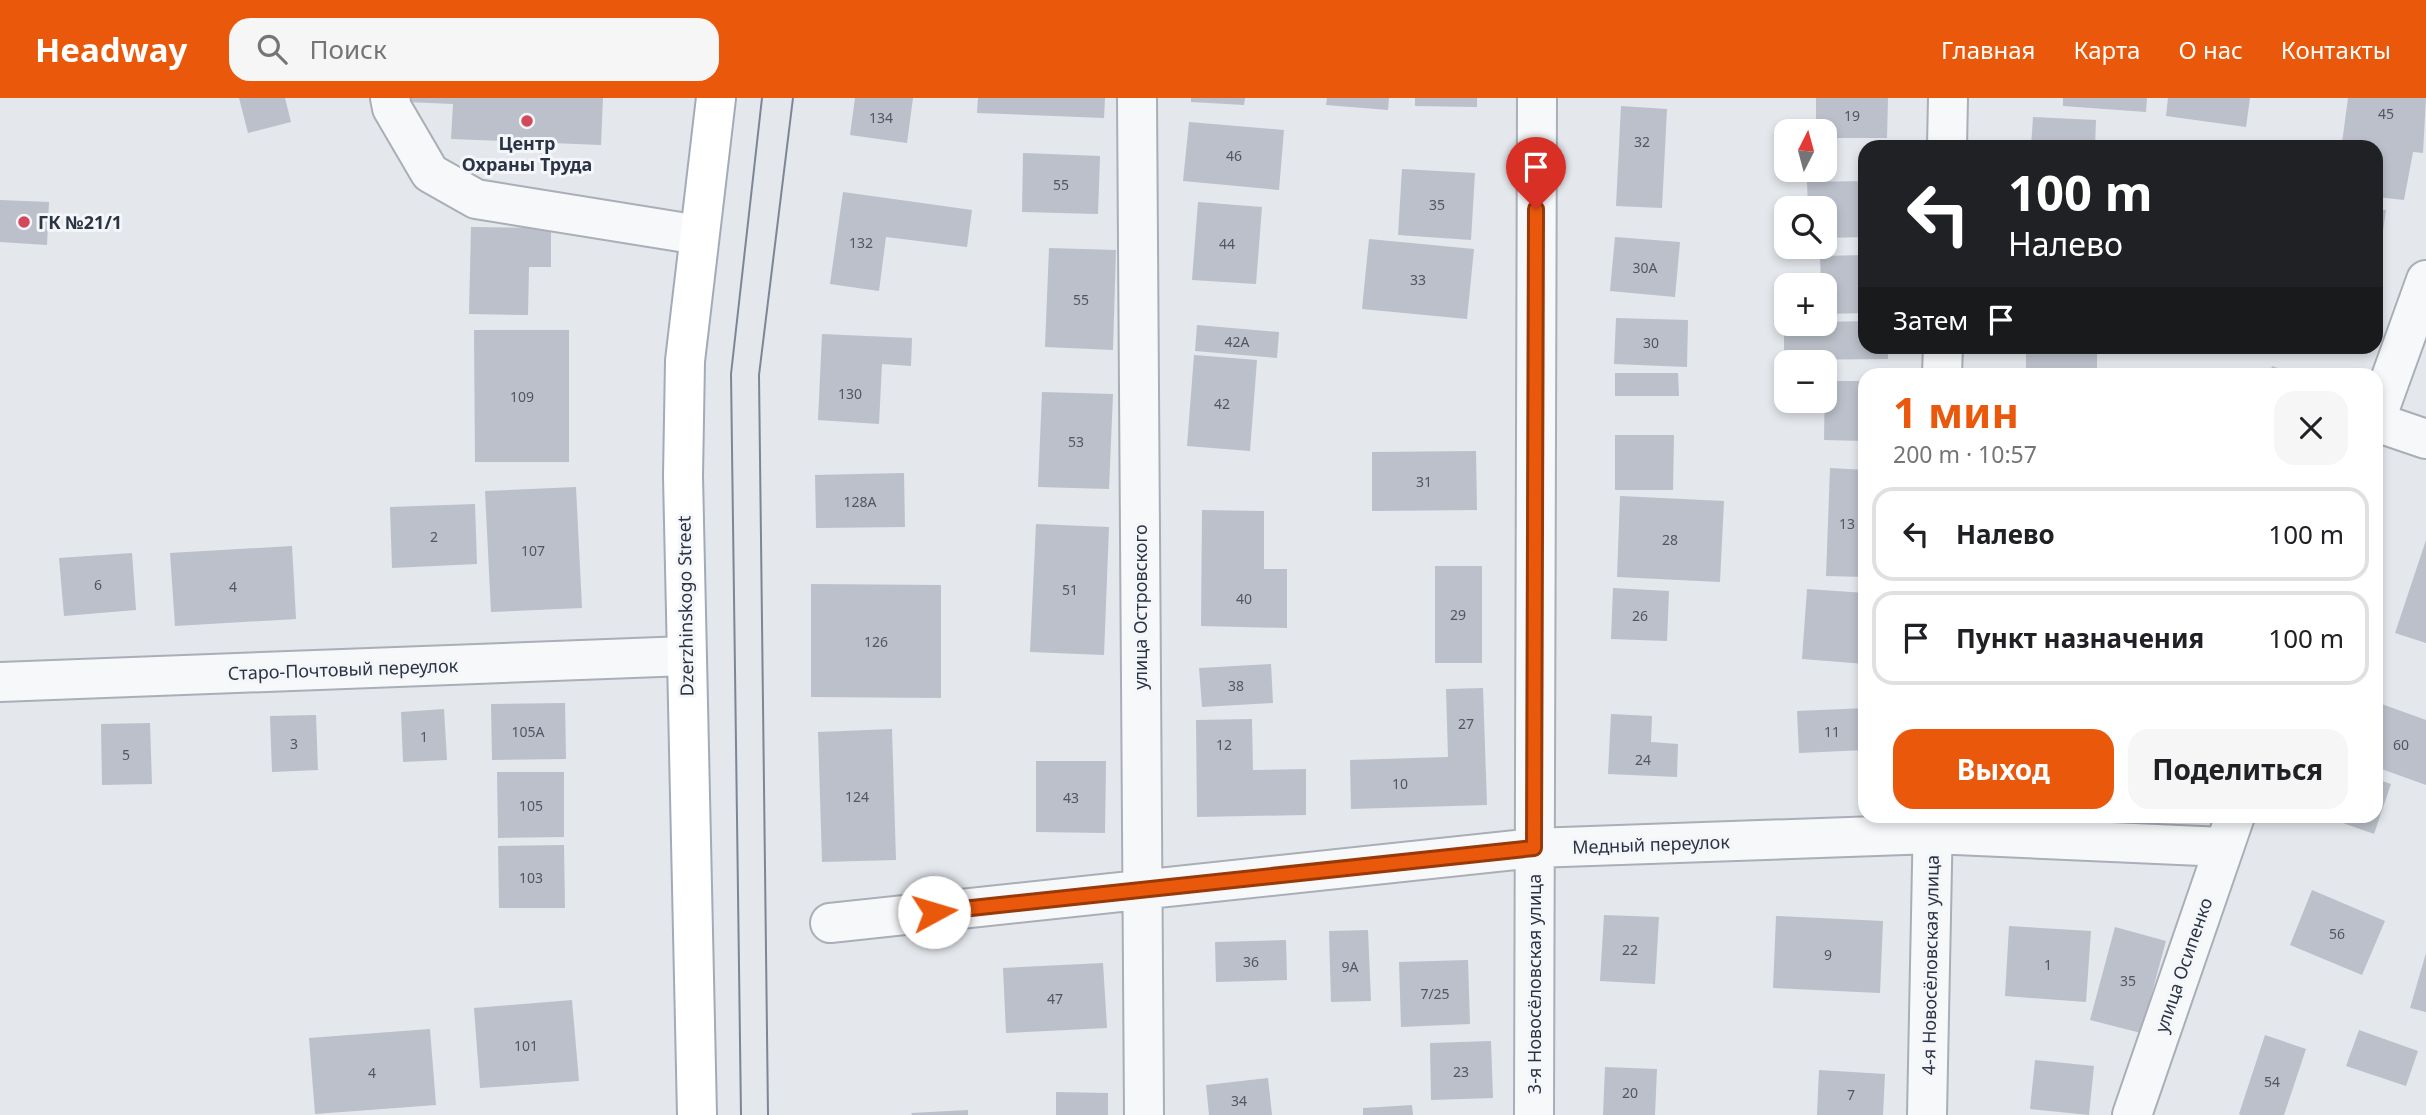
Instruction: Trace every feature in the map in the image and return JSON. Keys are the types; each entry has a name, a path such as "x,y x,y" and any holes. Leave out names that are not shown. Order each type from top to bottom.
{"main road":[{"name":"Dzerzhinskogo Street","path":"697,1115 683,476 685,361 716,98"}],"street":[{"path":"390,98 430,173 476,199 699,235"},
{"name":"улица Островского","path":"1137,98 1144,1115"},
{"name":"3-я Новосёловская улица","path":"1534,1115 1537,98"},
{"path":"1947,140 1948,98"},
{"path":"2383,400 2426,280"},
{"path":"2383,423 2426,439"},
{"name":"Старо-Почтовый переулок","path":"0,682 686,656"},
{"name":"Медный переулок","path":"830,923 1534,848 1933,825 2229,831"},
{"name":"4-я Новосёловская улица","path":"1927,1115 1933,825"},
{"name":"улица Осипенко","path":"2133,1115 2229,831"}],"building":[{"path":"239,98 285,98 291,122 248,133"},
{"name":"Центр Охраны Труда","path":"406,98 603,98 601,145 451,139 453,104 406,102"},
{"path":"855,98 913,98 907,143 850,135"},
{"path":"978,98 1105,98 1104,118 977,113"},
{"path":"1191,98 1245,98 1244,105 1191,102"},
{"path":"1327,98 1389,98 1388,110 1326,105"},
{"path":"1415,98 1477,98 1477,107 1415,106"},
{"path":"1816,98 1888,98 1887,138 1838,138 1838,119 1816,119"},
{"path":"2063,98 2147,98 2146,112 2063,106"},
{"path":"2168,98 2250,98 2246,127 2166,116"},
{"path":"2348,98 2426,98 2423,153 2413,152 2404,200 2383,198 2383,140 2342,140"},
{"path":"1621,106 1667,109 1662,208 1616,206"},
{"path":"2033,117 2096,120 2095,140 2031,140"},
{"path":"1189,122 1284,130 1279,190 1183,181"},
{"path":"1023,153 1100,156 1098,214 1022,212"},
{"path":"1402,169 1475,173 1471,240 1398,235"},
{"path":"1858,181 1858,237 1837,238 1837,196 1808,196 1807,182"},
{"path":"843,192 972,210 967,247 886,237 879,291 830,284"},
{"name":"ГК №21/1","path":"0,200 49,202 47,245 0,242"},
{"path":"1198,202 1262,207 1256,284 1192,280"},
{"path":"2383,210 2386,210 2383,231"},
{"path":"471,227 551,228 551,267 529,267 528,315 469,314"},
{"path":"1615,237 1680,242 1675,297 1610,291"},
{"path":"1369,239 1474,249 1467,319 1362,309"},
{"path":"1049,248 1116,250 1113,350 1045,347"},
{"path":"1858,255 1858,313 1837,314 1837,273 1821,273 1820,259"},
{"path":"1616,318 1688,320 1687,367 1614,364"},
{"path":"1858,321 1858,354 1888,354 1888,359 1837,359 1837,350 1784,350 1784,336 1837,336 1837,322"},
{"path":"1197,325 1279,332 1277,358 1195,351"},
{"path":"474,330 569,330 569,462 475,462"},
{"path":"822,334 912,338 911,366 882,364 879,424 818,420"},
{"path":"2026,354 2097,354 2097,368 2026,368"},
{"path":"1194,355 1257,360 1250,451 1187,446"},
{"path":"1615,373 1678,373 1679,396 1615,396"},
{"path":"1837,381 1858,381 1858,441 1824,440 1824,413 1837,413"},
{"path":"1042,392 1113,394 1109,489 1038,487"},
{"path":"1615,435 1674,435 1673,490 1615,490"},
{"path":"1476,451 1477,510 1372,511 1372,452"},
{"path":"1830,468 1858,470 1858,577 1826,576"},
{"path":"904,473 905,527 816,528 815,475"},
{"path":"576,487 582,608 491,612 485,491"},
{"path":"1620,496 1724,501 1720,582 1617,577"},
{"path":"475,504 477,564 392,568 390,507"},
{"path":"1202,510 1264,511 1264,569 1287,569 1287,628 1201,626"},
{"path":"1036,524 1109,527 1104,655 1030,652"},
{"path":"2426,540 2426,643 2395,633"},
{"path":"292,546 296,619 175,626 170,553"},
{"path":"132,553 136,610 64,616 59,558"},
{"path":"1435,566 1482,566 1482,663 1435,663"},
{"path":"811,584 941,585 941,698 811,697"},
{"path":"1613,588 1669,591 1667,641 1611,639"},
{"path":"1807,589 1858,592 1858,663 1802,659"},
{"path":"1271,664 1273,703 1202,707 1199,668"},
{"path":"1483,688 1487,805 1351,809 1350,760 1448,757 1446,689"},
{"path":"565,703 566,759 492,760 491,704"},
{"path":"2383,705 2426,720 2426,785 2383,770"},
{"path":"1858,708 1858,750 1799,753 1797,711"},
{"path":"444,709 447,760 403,762 401,712"},
{"path":"1611,714 1652,716 1651,742 1678,744 1677,777 1608,774"},
{"path":"316,715 318,770 272,772 270,716"},
{"path":"1252,719 1253,770 1306,769 1306,815 1197,817 1196,720"},
{"path":"150,723 152,784 102,785 101,724"},
{"path":"892,729 896,860 822,862 818,732"},
{"path":"1036,761 1106,761 1105,833 1036,832"},
{"path":"497,772 564,772 564,837 498,838"},
{"path":"2383,781 2391,784 2383,808"},
{"path":"2343,823 2378,823 2374,834"},
{"path":"564,845 565,908 499,908 498,846"},
{"path":"2312,890 2385,921 2362,975 2290,945"},
{"path":"1604,915 1659,917 1655,984 1600,981"},
{"path":"1776,916 1883,921 1880,993 1773,988"},
{"path":"2009,926 2091,931 2086,1002 2005,996"},
{"path":"2115,927 2166,941 2141,1033 2090,1020"},
{"path":"1368,930 1371,1001 1331,1002 1329,931"},
{"path":"1286,940 1287,980 1216,982 1215,942"},
{"path":"2426,953 2426,1012 2410,1008"},
{"path":"1468,960 1470,1024 1401,1027 1399,962"},
{"path":"1103,963 1107,1028 1006,1033 1003,968"},
{"path":"572,1000 579,1081 480,1088 474,1008"},
{"path":"430,1029 436,1105 315,1114 309,1038"},
{"path":"2359,1030 2418,1051 2406,1086 2346,1066"},
{"path":"2265,1035 2306,1049 2284,1115 2241,1115 2239,1114"},
{"path":"1491,1041 1493,1098 1431,1100 1430,1043"},
{"path":"2035,1060 2094,1066 2089,1115 2030,1109"},
{"path":"1605,1067 1657,1069 1655,1115 1603,1115"},
{"path":"1819,1070 1885,1074 1883,1115 1817,1115"},
{"path":"1268,1078 1272,1115 1209,1115 1206,1085"},
{"path":"1056,1092 1108,1093 1108,1115 1056,1115"},
{"path":"1412,1105 1413,1115 1363,1115 1363,1108"},
{"path":"968,1110 968,1115 911,1113"}],"tram line":[{"path":"741,1115 731,374 762,98"},
{"path":"768,1115 759,375 793,98"}],"place":[{"name":"Центр Охраны Труда","path":"527,121"},
{"name":"ГК №21/1","path":"24,222"}],"route":[{"path":"934,912 1534,848 1536,209"}]}
